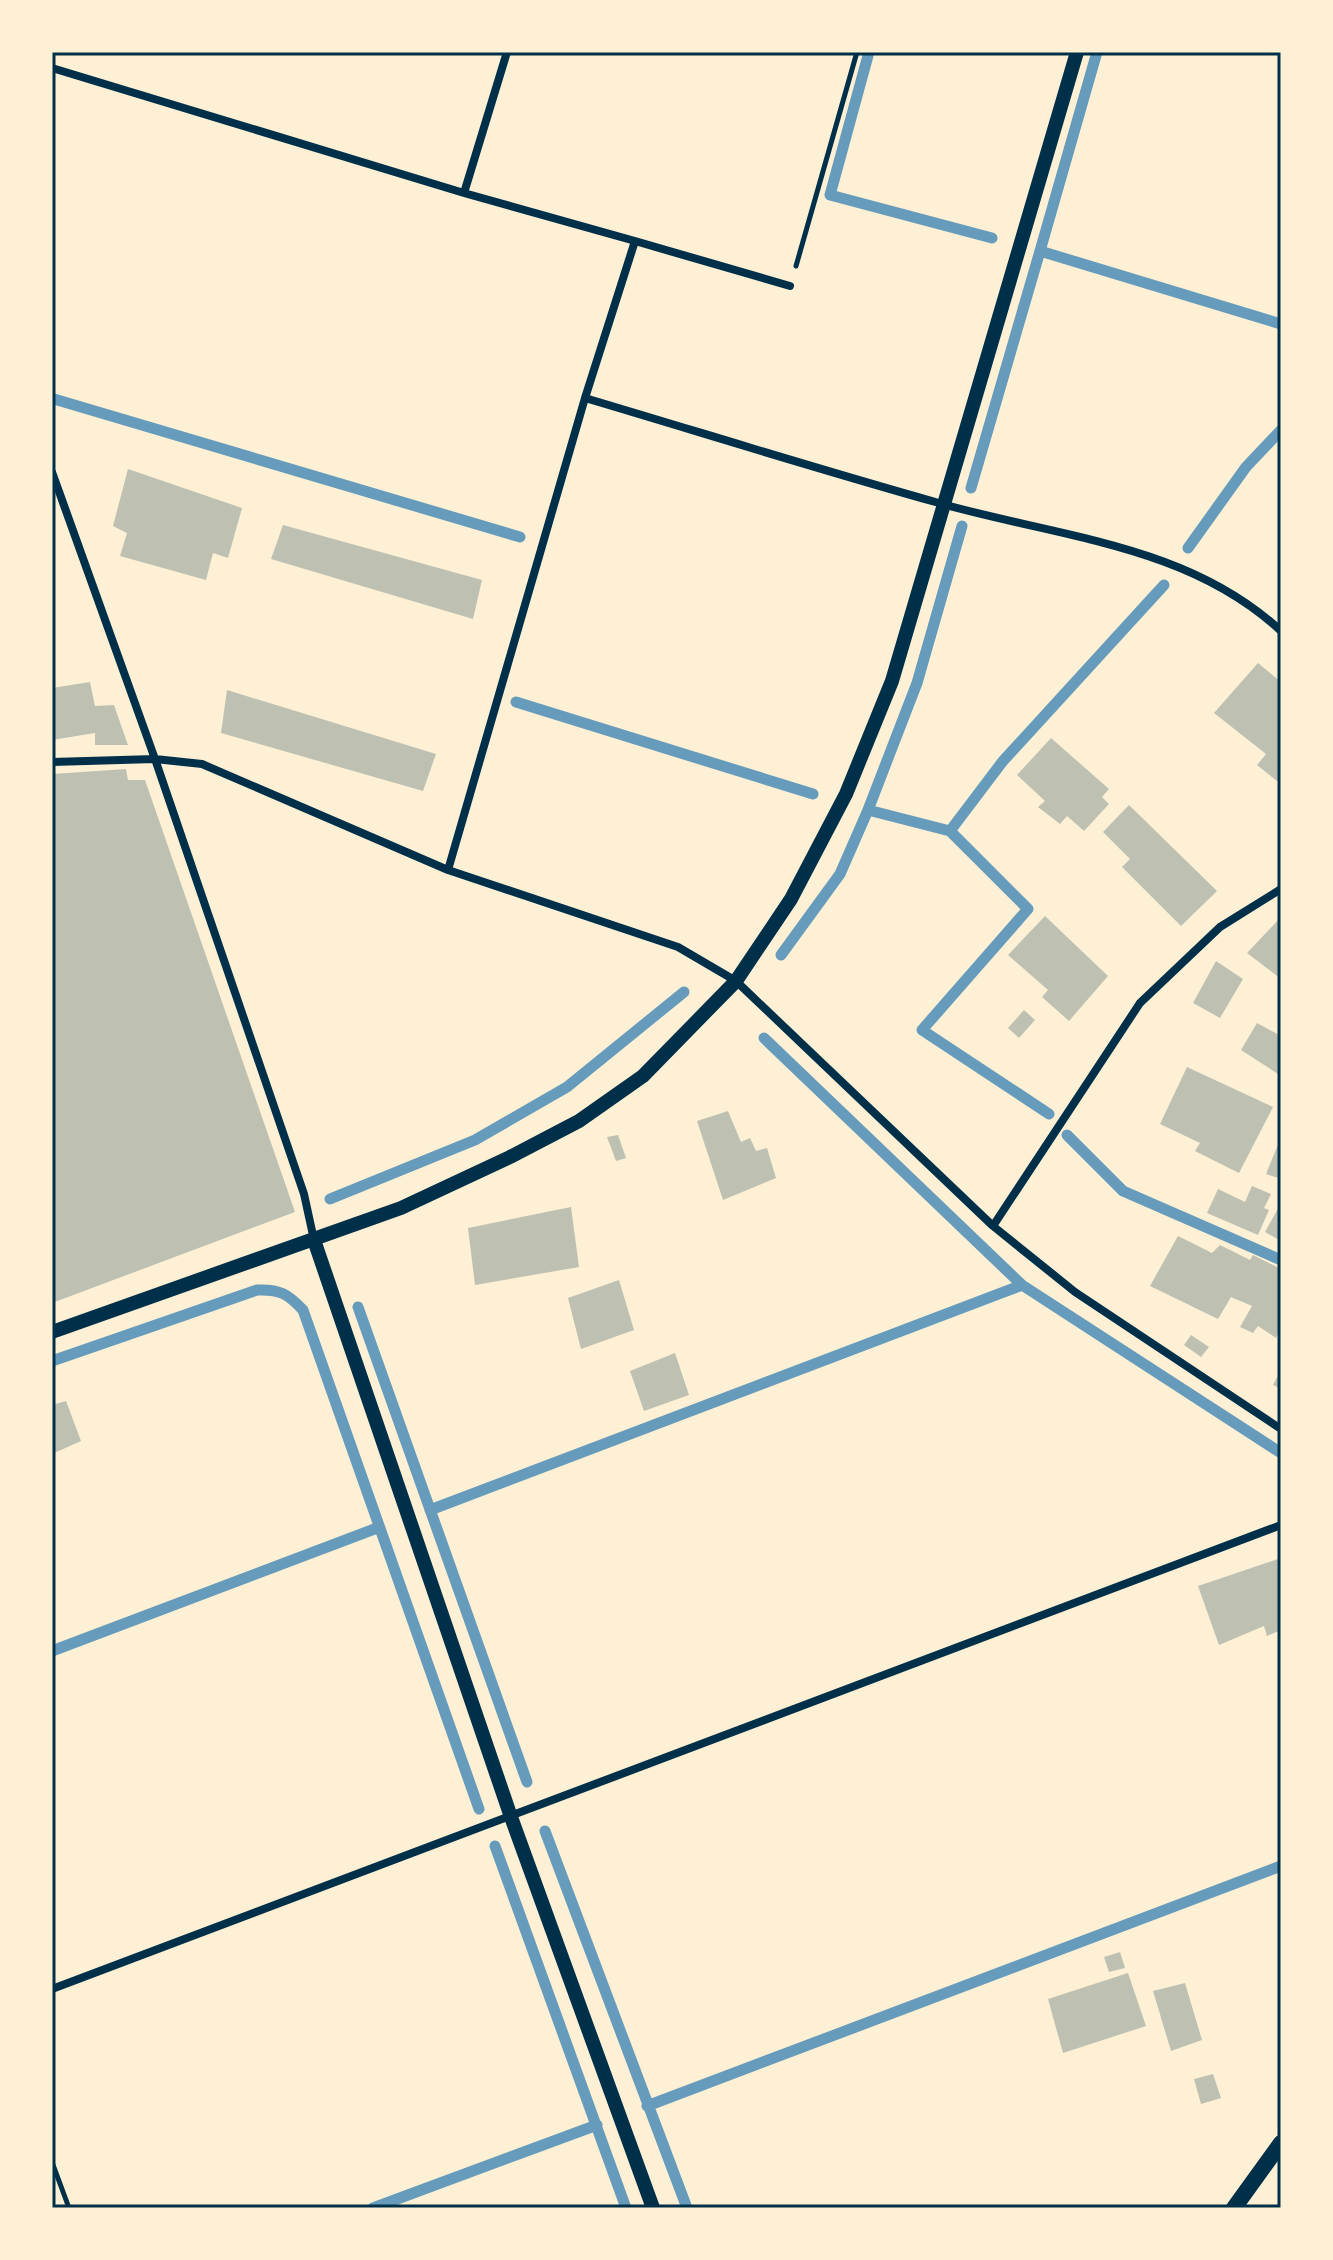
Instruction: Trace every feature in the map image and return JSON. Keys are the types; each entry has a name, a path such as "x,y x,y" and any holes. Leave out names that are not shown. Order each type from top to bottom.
{"main road":[{"path":"1234,2208 1281,2143"}],"street":[{"path":"464,193 507,52"},
{"path":"52,1332 401,1208 579,1121 643,1076 736,981 791,899 846,794 892,681 1077,52"},
{"path":"52,68 464,193 790,286"},
{"path":"448,870 585,398 635,241"},
{"path":"585,398 942,504 1141,553 1195,572 1251,603 1281,631"},
{"path":"52,472 155,759 304,1194 314,1240 511,1817 653,2208"},
{"path":"52,762 155,759 202,764 448,870 678,947 736,981 993,1226 1075,1292 1281,1429"},
{"path":"993,1226 1140,1003 1220,927 1281,889"},
{"path":"52,1989 1281,1525"}],"path":[{"path":"790,286 857,52"},
{"path":"52,2162 69,2208"}],"building":[{"path":"128,469 242,508 228,558 213,553 206,580 120,556 127,533 113,526"},
{"path":"283,525 482,580 473,619 271,559"},
{"path":"1258,663 1281,682 1281,777 1277,781 1257,765 1266,754 1214,713"},
{"path":"90,682 95,706 114,705 128,745 95,745 95,733 52,740 52,688"},
{"path":"227,690 436,754 423,791 221,733"},
{"path":"1051,738 1109,789 1102,797 1109,804 1084,831 1067,816 1060,824 1038,807 1045,801 1017,775"},
{"path":"126,769 128,780 145,780 295,1212 52,1303 52,774"},
{"path":"1129,805 1217,891 1181,926 1122,867 1130,859 1103,832"},
{"path":"1045,916 1108,976 1069,1021 1042,997 1048,990 1008,955"},
{"path":"1281,917 1281,979 1247,953"},
{"path":"1216,961 1243,979 1220,1018 1193,1003"},
{"path":"1024,1010 1035,1020 1019,1038 1008,1028"},
{"path":"1257,1023 1281,1036 1278,1074 1241,1050"},
{"path":"1187,1067 1273,1107 1239,1173 1195,1151 1200,1143 1160,1124"},
{"path":"728,1111 741,1142 750,1138 756,1151 767,1148 776,1178 723,1200 697,1121"},
{"path":"618,1135 626,1158 616,1161 607,1137"},
{"path":"1281,1137 1281,1179 1266,1174"},
{"path":"1252,1186 1271,1194 1264,1208 1269,1210 1258,1235 1207,1213 1218,1189 1245,1202"},
{"path":"1281,1203 1281,1241 1265,1232"},
{"path":"571,1207 579,1267 475,1285 468,1228"},
{"path":"1178,1236 1212,1253 1220,1245 1250,1260 1253,1255 1281,1269 1281,1330 1276,1338 1258,1326 1253,1333 1240,1327 1252,1306 1231,1297 1218,1319 1150,1286"},
{"path":"619,1280 634,1330 581,1349 568,1298"},
{"path":"1191,1335 1209,1347 1201,1357 1184,1345"},
{"path":"675,1353 689,1395 644,1411 630,1371"},
{"path":"1281,1370 1281,1389 1273,1385"},
{"path":"66,1401 81,1441 52,1454 52,1405"},
{"path":"1281,1558 1281,1630 1267,1636 1264,1626 1219,1645 1198,1586"},
{"path":"1120,1952 1125,1968 1109,1972 1104,1957"},
{"path":"1128,1973 1146,2026 1063,2053 1048,1999"},
{"path":"1185,1983 1202,2040 1171,2051 1153,1991"},
{"path":"1213,2074 1221,2098 1201,2104 1194,2079"}],"waterway":[{"path":"869,52 830,195 992,238"},
{"path":"1097,52 1040,251 1281,324"},
{"path":"971,488 1040,251"},
{"path":"54,399 520,537"},
{"path":"1188,548 1246,467 1281,430"},
{"path":"868,810 917,683 962,526"},
{"path":"1049,1114 922,1030 1028,909 950,831 1003,761 1164,585"},
{"path":"516,702 813,794"},
{"path":"781,955 840,874 868,810 950,831"},
{"path":"330,1199 475,1140 567,1087 684,992"},
{"path":"764,1038 1022,1285 1281,1453"},
{"path":"1067,1135 1123,1191 1281,1260"},
{"path":"430,1510 1022,1285"},
{"path":"52,1361 257,1290 283,1294 303,1310 479,1809"},
{"path":"358,1307 527,1782"},
{"path":"52,1651 377,1528"},
{"path":"545,1831 687,2208"},
{"path":"495,1846 626,2208"},
{"path":"647,2106 1281,1866"},
{"path":"373,2208 597,2125"}]}
